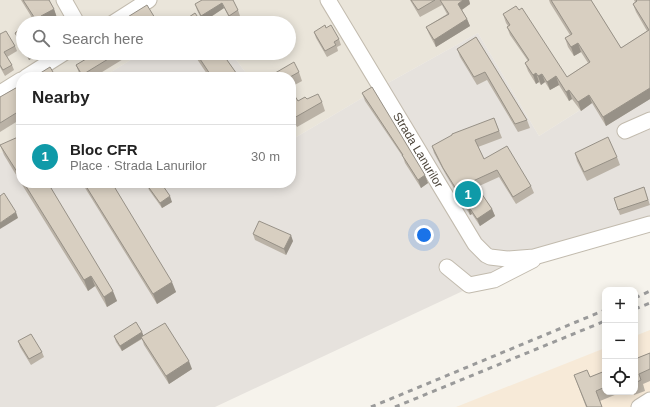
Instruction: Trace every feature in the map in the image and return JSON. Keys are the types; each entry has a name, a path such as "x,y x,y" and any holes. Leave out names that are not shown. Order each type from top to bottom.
{"street":[{"path":"64,0 73,16"},
{"path":"124,16 149,0"},
{"name":"Strada Lanurilor","path":"328,0 475,244 486,255 496,258 518,259 543,255 650,224"},
{"path":"34,72 53,60"},
{"path":"0,93 16,83"},
{"path":"625,131 650,120"},
{"path":"447,267 469,285 494,280 543,255"},
{"path":"639,407 650,400"}],"shaded area":[{"path":"0,0 650,0 650,66 539,136 478,33 379,88 296,137 296,72 245,72 236,60 296,60 296,16 16,16 16,60 131,60 111,72 16,72 16,144 0,153"},
{"path":"478,33 539,136 650,66 650,224 497,275 215,407 0,407 0,153 16,144 16,188 296,188 296,137 379,88"},
{"path":"131,60 236,60 245,72 111,72"},
{"path":"650,330 650,407 456,407 602,349 602,395 638,395 638,335"}],"building":[{"path":"23,0 49,0 54,9 41,16 33,16"},
{"path":"202,0 233,0 238,10 229,16 222,3 201,16 195,4"},
{"path":"411,0 435,0 418,10"},
{"path":"440,0 463,0 458,4 467,19 434,40 426,27 449,14"},
{"path":"551,0 591,0 621,48 649,30 633,4 637,1 636,0 650,0 650,88 603,117 589,95 578,102 569,90 566,92 556,76 547,82 542,74 538,76 536,73 533,75 525,63 529,60 507,27 510,25 503,14 516,6 519,10 522,8 567,77 590,62 578,43 571,47 565,38 572,34"},
{"path":"147,5 154,16 129,16"},
{"path":"325,25 326,28 331,25 339,39 334,42 336,45 325,51 314,32"},
{"path":"6,31 15,46 4,52 12,65 3,70 0,65 0,34"},
{"path":"476,37 527,120 515,124 485,72 474,77 457,49"},
{"path":"84,60 107,60 87,72 80,72 76,65"},
{"path":"201,60 227,60 235,72 209,72"},
{"path":"294,62 299,72 296,74 296,72 277,72"},
{"path":"50,67 53,72 42,72"},
{"path":"372,87 425,175 418,180 362,93"},
{"path":"16,88 16,113 0,123 0,97"},
{"path":"318,94 322,102 296,117 296,98 298,101 305,97 307,99"},
{"path":"494,118 499,131 475,140 484,159 507,146 531,186 513,197 497,170 473,181 492,209 477,219 469,207 468,208 443,168 432,146 452,134"},
{"path":"608,137 617,157 584,172 575,153"},
{"path":"16,138 16,170 0,145"},
{"path":"644,187 648,200 618,210 614,198"},
{"path":"27,188 51,188 113,291 104,297 91,276 84,280"},
{"path":"87,188 115,188 172,282 153,294"},
{"path":"149,188 164,188 170,196 160,203"},
{"path":"4,193 16,212 0,223 0,196"},
{"path":"259,221 291,235 284,249 253,234"},
{"path":"136,322 142,332 120,346 114,336"},
{"path":"165,323 189,361 166,376 141,337"},
{"path":"31,334 42,352 29,359 18,341"},
{"path":"650,353 650,369 639,374 641,380 638,382 638,359"},
{"path":"587,370 590,377 602,372 602,388 596,391 602,407 587,407 574,375"}],"railway":[{"path":"638,297 650,291"},
{"path":"638,308 650,303"},
{"path":"371,407 602,311"},
{"path":"395,407 602,322"}],"place":[{"name":"Bloc CFR","path":"468,194"}]}
